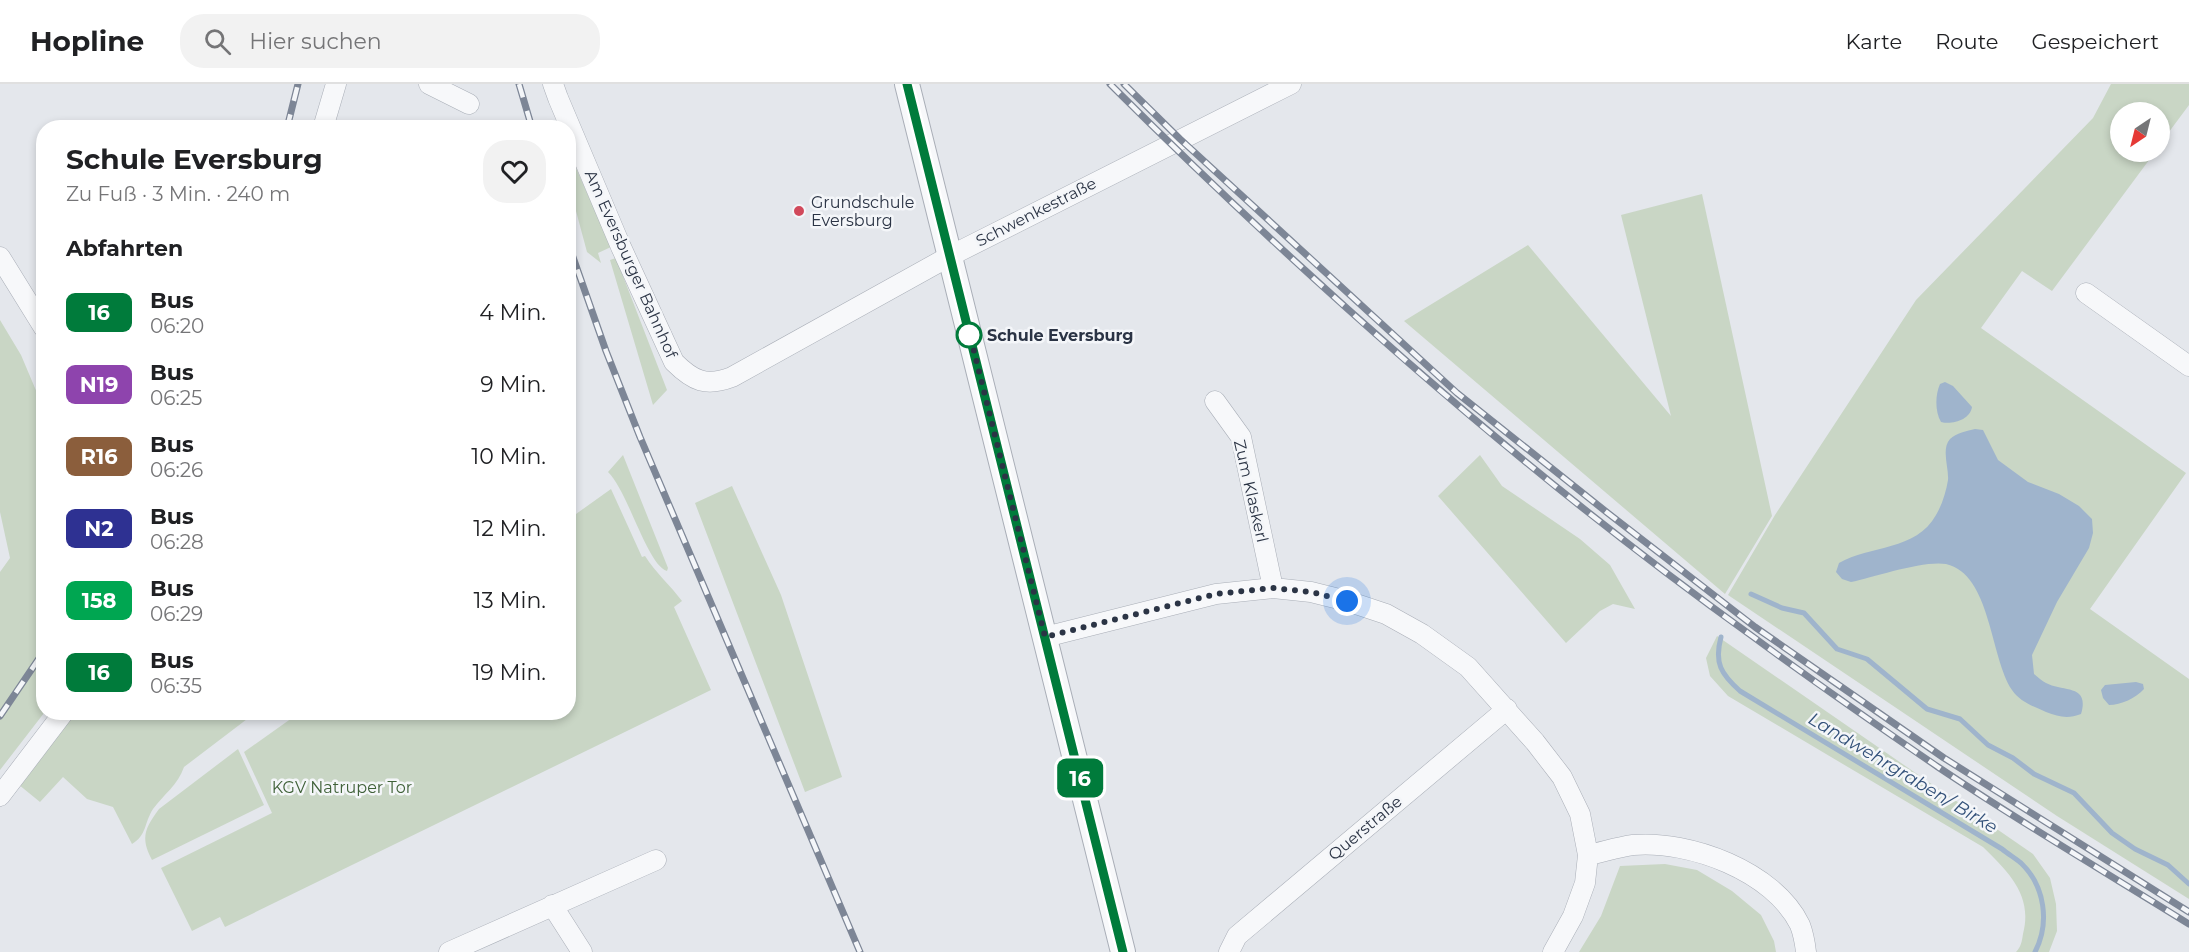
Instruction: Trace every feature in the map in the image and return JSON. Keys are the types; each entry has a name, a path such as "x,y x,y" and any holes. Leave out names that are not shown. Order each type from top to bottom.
{"street":[{"path":"325,120 336,84"},
{"path":"429,84 469,104"},
{"name":"Am Eversburger Bahnhof","path":"554,84 567,120"},
{"path":"907,84 1123,952"},
{"name":"Schwenkestraße","path":"686,374 700,381 718,382 732,377 950,256 1291,84"},
{"name":"Am Eversburger Bahnhof","path":"576,140 621,246 675,362 686,374"},
{"path":"0,257 36,315"},
{"path":"2086,293 2189,366"},
{"name":"Zum Klaskerl","path":"1215,401 1241,437 1273,588"},
{"path":"1045,637 1216,594 1273,588 1311,592 1338,598 1386,614 1422,634 1467,667 1507,709 1562,777 1580,814 1588,855 1585,883 1573,916 1553,952"},
{"name":"Querstraße","path":"1229,952 1237,936 1507,709"},
{"path":"0,796 58,720"},
{"path":"1588,855 1633,845 1668,846 1697,851 1721,860 1771,890 1789,909 1800,926 1806,952"},
{"path":"449,952 656,860"},
{"path":"552,905 582,952"}],"green space":[{"path":"2111,84 2189,84 2189,105 2170,131 2170,102 2110,102 2110,162 2148,162 2052,291 2022,271 1981,328 2186,473 2090,609 2189,679 2189,899 2057,816 1728,595 1775,515 1916,300 2093,118"},
{"path":"576,168 611,247 598,253 601,263 587,252 576,211"},
{"path":"1702,194 1772,516 1725,594 1404,321 1528,245 1671,416 1621,215"},
{"path":"616,258 667,390 653,405 610,260"},
{"path":"0,320 21,355 36,390 36,720 39,720 0,770 0,572 10,558 0,512"},
{"path":"623,455 668,568 667,571 652,556 623,495 608,472"},
{"path":"1480,455 1502,486 1580,539 1610,565 1635,609 1613,604 1600,611 1566,643 1438,496"},
{"path":"732,486 781,595 842,777 805,792 695,503"},
{"name":"KGV Natruper Tor","path":"611,489 642,557 645,556 682,601 674,607 711,690 225,927 220,917 192,931 161,868 272,813 244,752 289,720 576,720 576,514"},
{"path":"1717,636 2033,854 2050,878 2056,904 2057,931 2049,952 2016,952 2021,944 2025,920 2022,896 2010,876 1983,847 1728,696 1710,676 1706,658"},
{"path":"59,720 246,720 184,767 174,784 153,809 143,833 132,844 113,807 87,799 63,777 40,802 13,780"},
{"path":"238,749 264,805 152,860 145,839 147,828 159,809"},
{"path":"1665,864 1697,870 1732,891 1761,915 1774,941 1776,952 1579,952 1601,916 1620,866"}],"water":[{"path":"1945,382 1953,386 1972,407 1968,415 1955,422 1941,422 1939,418 1937,393 1940,384"},
{"path":"1975,429 1983,430 1998,460 2028,482 2059,494 2079,506 2092,519 2093,533 2089,548 2057,602 2032,655 2034,674 2046,683 2078,693 2082,698 2081,714 2076,716 2068,717 2046,712 2015,694 2005,676 1981,600 1972,583 1961,571 1946,564 1925,564 1851,582 1842,579 1836,572 1839,563 1851,557 1905,541 1927,527 1942,503 1946,489 1948,480 1947,443 1955,435"},
{"path":"2136,682 2143,684 2144,689 2128,700 2109,705 2103,698 2101,690 2105,685"}],"waterway":[{"name":"Landwehrgraben/ Birke","path":"1751,594 1782,608 1804,613 1837,649 1867,659 1927,709 1960,719 1988,745 2013,758 2034,774 2074,793 2112,833 2135,849 2168,865 2189,884"},
{"name":"Landwehrgraben/ Birke","path":"1721,637 1718,654 1721,667 1728,679 1740,691 2002,849 2021,863 2035,883 2043,905 2043,929 2035,952"}],"railway":[{"path":"289,120 298,84"},
{"path":"519,84 530,120"},
{"path":"1110,84 1340,303 1420,373 1583,508 1775,653 1914,751 2189,924"},
{"path":"1124,84 1180,139 1457,393 1609,514 1755,627 1944,758 2189,912"},
{"path":"576,266 640,437 860,952"},
{"path":"0,716 36,663"}],"bus line":[{"name":"16","path":"907,84 1123,952"}],"place":[{"name":"Grundschule Eversburg","path":"799,211"},
{"name":"Schule Eversburg","path":"969,335"}],"route":[{"path":"969,335 968,327 1045,637 1216,594 1273,588 1311,592 1347,601"}]}
